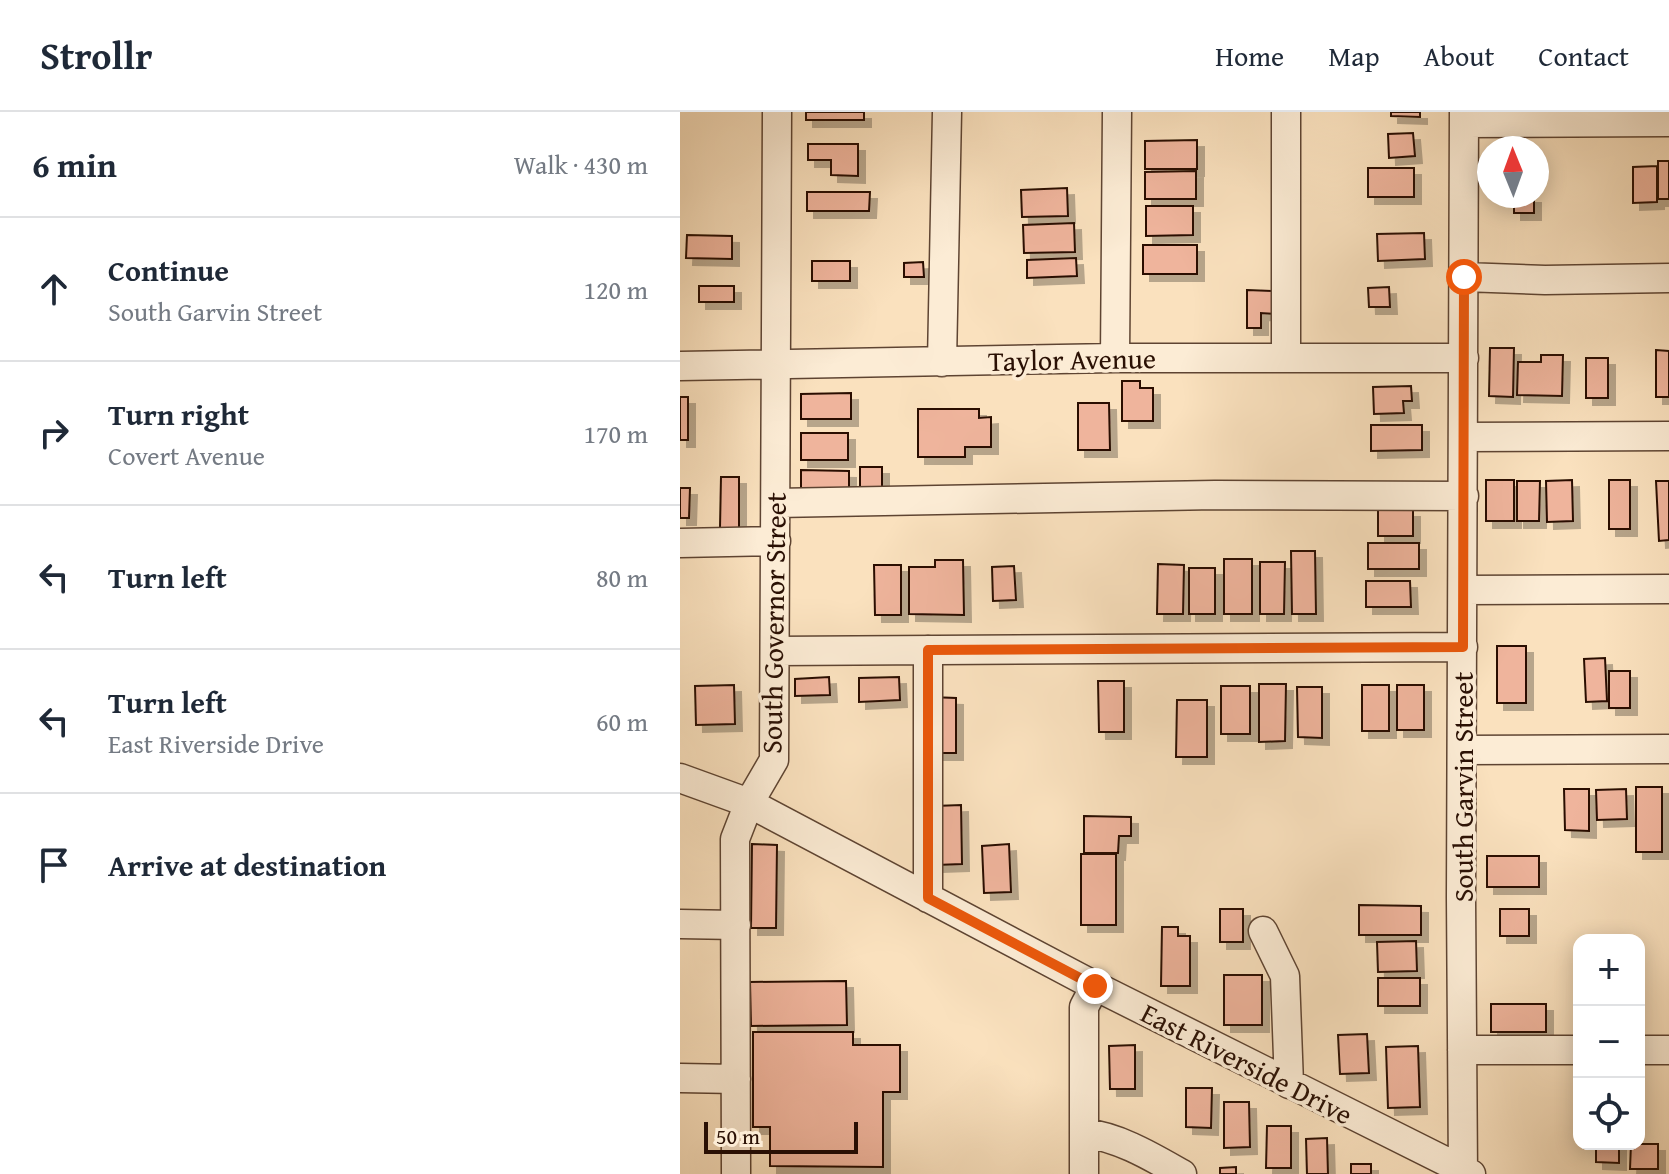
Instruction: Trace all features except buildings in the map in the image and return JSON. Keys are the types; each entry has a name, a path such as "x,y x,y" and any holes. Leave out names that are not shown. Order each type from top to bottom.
{"street":[{"name":"South Governor Street","path":"736,1174 735,839 749,803 774,760 777,112"},
{"path":"942,362 947,112"},
{"path":"1115,358 1117,112"},
{"path":"1286,112 1286,358"},
{"path":"1464,118 1669,122"},
{"name":"South Garvin Street","path":"1464,118 1462,1050 1466,1173"},
{"path":"1464,277 1545,280 1669,278"},
{"name":"Taylor Avenue","path":"680,366 1115,358 1464,358"},
{"path":"1464,437 1669,436"},
{"path":"776,503 1215,495 1464,496"},
{"path":"680,543 776,541"},
{"path":"1463,590 1669,589"},
{"path":"775,651 1463,647"},
{"path":"928,650 928,898"},
{"path":"1463,750 1669,749"},
{"name":"East Riverside Drive","path":"680,778 749,803 1095,986 1466,1173"},
{"path":"680,924 736,925"},
{"path":"1263,931 1285,976 1289,1084"},
{"path":"1084,1174 1084,1007 1095,986"},
{"path":"1462,1050 1573,1050"},
{"path":"1645,1050 1669,1050"},
{"path":"680,1078 736,1079"},
{"path":"1084,1133 1100,1135 1144,1153 1182,1174"}],"route":[{"path":"1095,986 928,898 928,650 1463,647 1464,277"}]}
